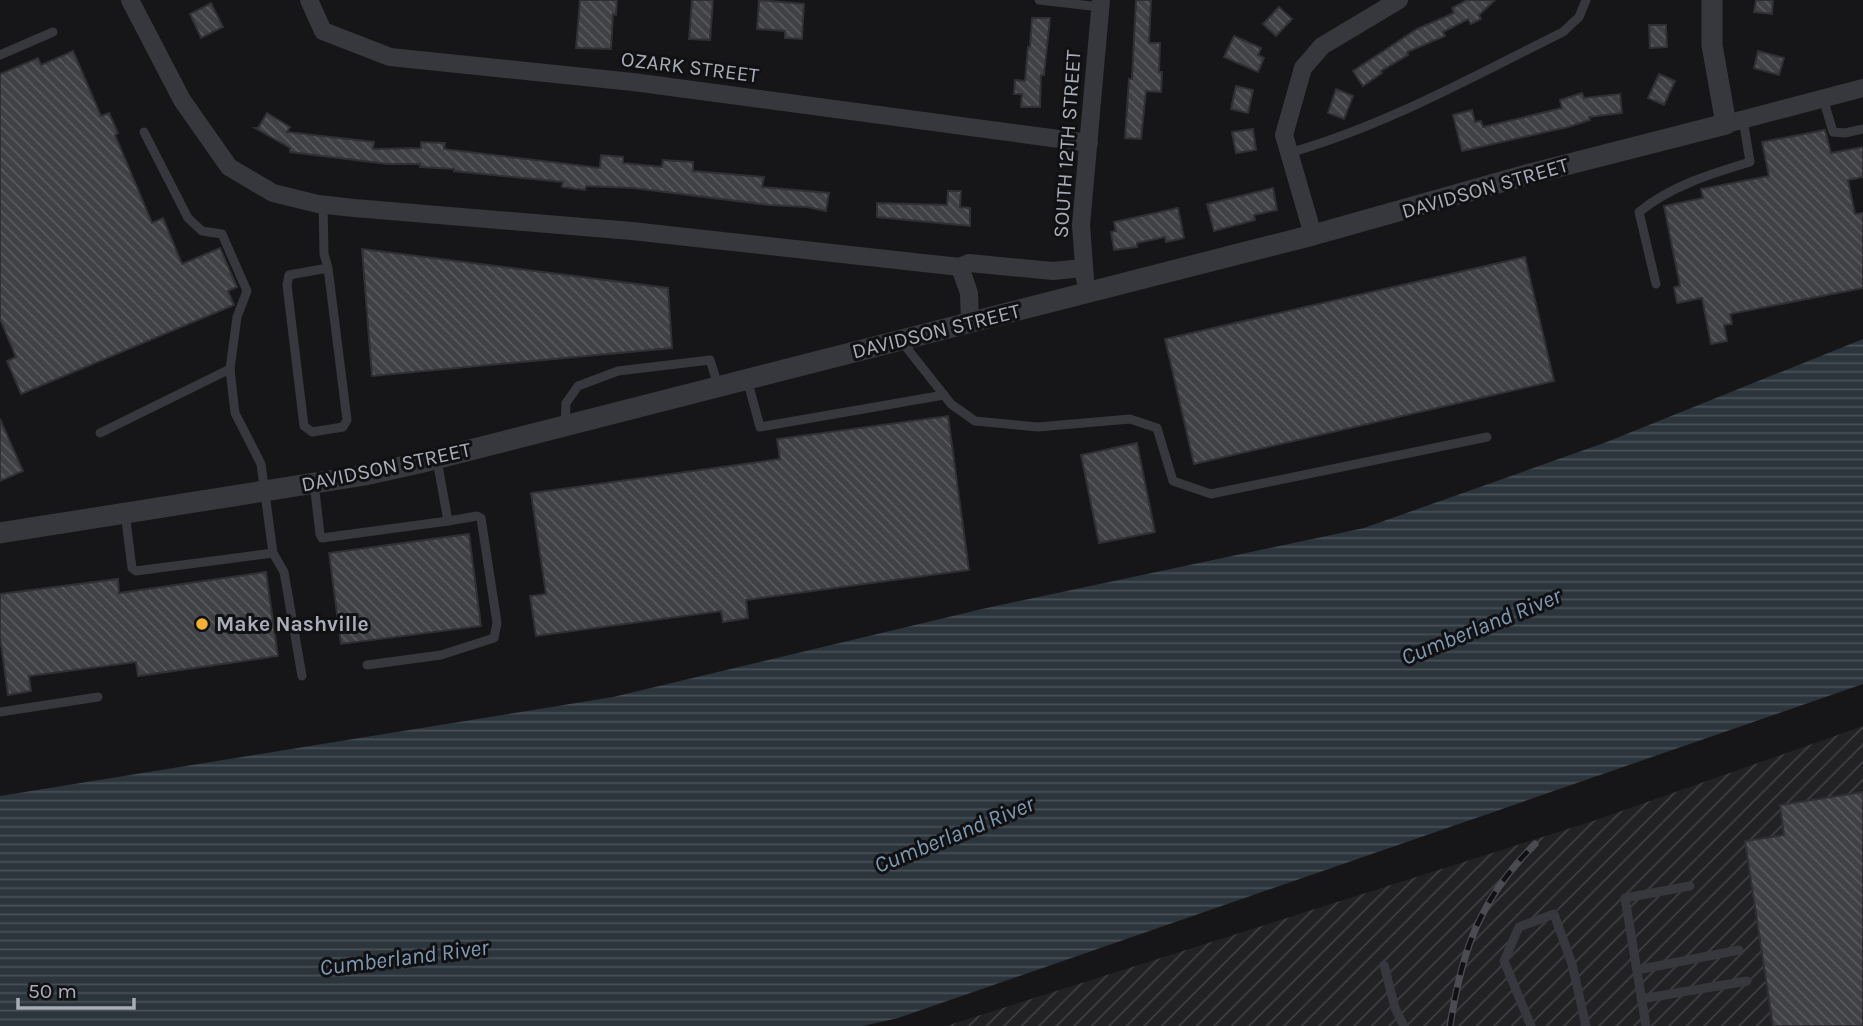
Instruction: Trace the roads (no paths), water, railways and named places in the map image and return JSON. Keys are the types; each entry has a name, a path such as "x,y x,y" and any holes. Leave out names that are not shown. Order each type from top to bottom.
{"street":[{"name":"DAVIDSON STREET","path":"130,0 182,100 229,167 273,193 323,204 632,231 960,267 969,263 1053,271 1083,268"},
{"name":"OZARK STREET","path":"309,0 323,31 390,57 634,82 1089,143"},
{"path":"1313,235 1284,135 1303,68 1322,46 1399,0"},
{"path":"1712,0 1712,45 1734,122"},
{"name":"SOUTH 12TH STREET","path":"1088,292 1083,268 1081,225 1101,4"},
{"name":"DAVIDSON STREET","path":"0,533 365,475 970,324 1863,88"},
{"path":"960,267 969,293 970,324"}],"lane":[{"path":"1039,0 1101,4"},
{"path":"1289,153 1375,122 1563,32 1579,17 1586,0"},
{"path":"0,55 53,32"},
{"path":"1823,99 1833,132 1845,133 1863,129"},
{"path":"1656,284 1639,212 1656,198 1704,175 1750,162 1734,122"},
{"path":"144,132 188,218 202,231 222,234 247,291 237,317 230,369 235,413 261,464 273,553 284,572 302,676"},
{"path":"323,204 324,254 328,268 347,420 343,427 312,432 304,426 286,285 289,275 328,268"},
{"path":"901,341 951,404 975,421 1038,427 1130,419 1157,428 1173,481 1211,494 1487,437"},
{"path":"565,426 566,402 578,386 618,370 710,360 719,387"},
{"path":"100,433 230,369"},
{"path":"747,380 760,427 944,395"},
{"path":"436,458 448,522"},
{"path":"314,483 322,538 478,516 481,518 497,623 494,638 441,655 367,665"},
{"path":"125,513 132,568 136,570 273,553"},
{"path":"0,712 98,697"},
{"path":"1646,1026 1625,898 1690,886"},
{"path":"1531,1026 1504,961 1519,927 1554,914 1572,964 1586,1026"},
{"path":"1637,970 1739,950"},
{"path":"1384,965 1395,1008 1404,1026"},
{"path":"1641,999 1747,981"}],"water":[{"name":"Cumberland River","path":"1863,339 1863,684 898,1018 863,1026 0,1026 0,796 613,697 982,609 1364,528 1604,443"}],"railway":[{"path":"1450,1026 1461,973 1476,927 1500,885 1535,844"}],"place":[{"name":"Make Nashville","path":"202,624"}]}
